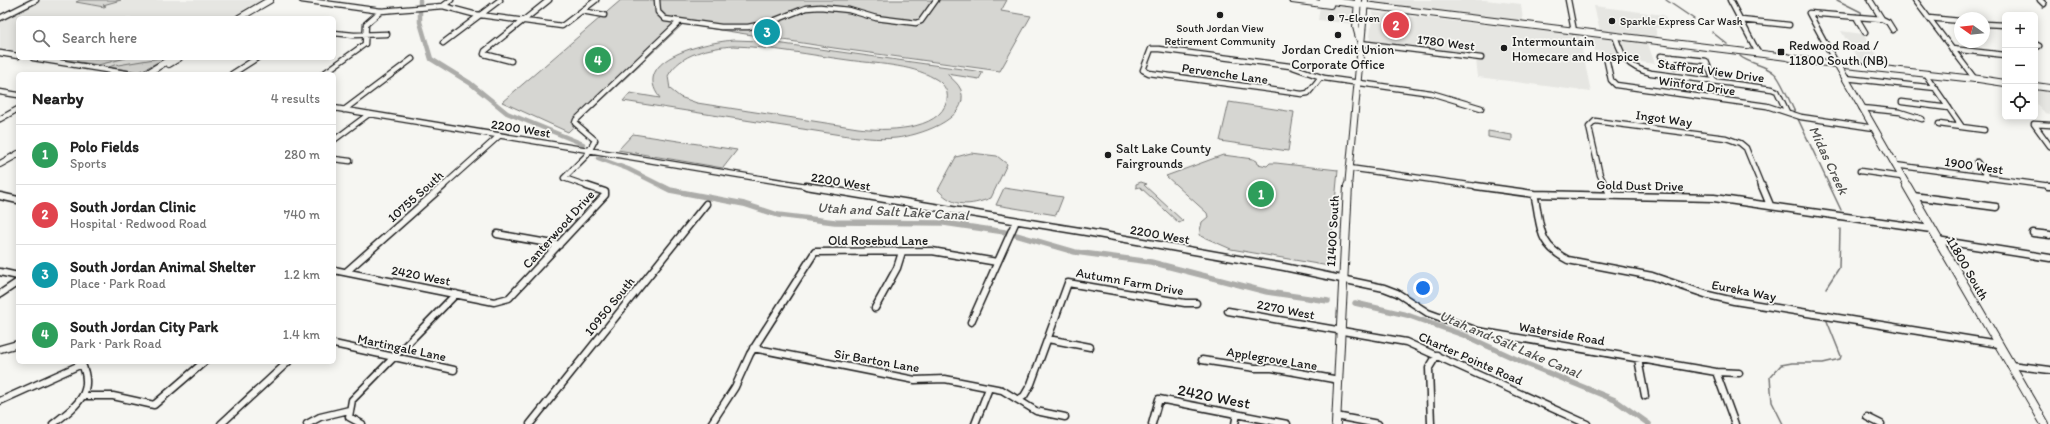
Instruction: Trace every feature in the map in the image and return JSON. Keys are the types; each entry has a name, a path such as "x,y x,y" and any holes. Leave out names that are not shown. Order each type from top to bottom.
{"main road":[{"path":"242,16 270,0"},
{"path":"248,16 275,0"},
{"path":"1292,0 1357,4"},
{"path":"1323,0 1460,20 1467,19 1574,31 1787,57 1966,76 1975,79"},
{"name":"11400 South","path":"1357,4 1356,27 1360,42"},
{"name":"11400 South","path":"1336,420 1349,168 1360,42 1365,5"},
{"path":"149,72 169,60"},
{"path":"156,72 176,60"},
{"path":"1836,62 1926,75 2002,83"},
{"name":"11800 South","path":"1836,62 1937,240 2045,424"},
{"path":"2038,86 2050,88"},
{"path":"0,164 16,155"}],"street":[{"path":"0,18 36,0"},
{"path":"302,0 381,11 443,6 480,15 562,26 596,0"},
{"path":"443,6 451,0"},
{"path":"443,43 500,0"},
{"path":"511,61 486,56 485,51 549,0"},
{"path":"657,0 659,15 668,20 722,27 748,27 768,23 806,8 820,7 849,10 870,17 916,23 921,21 936,0"},
{"path":"1568,0 1574,31"},
{"path":"1730,0 1758,53"},
{"path":"1870,0 1882,19"},
{"path":"1915,0 1975,79"},
{"path":"2040,0 2044,4"},
{"path":"326,72 362,48 365,44 368,21 381,11"},
{"path":"582,12 604,14"},
{"path":"1836,62 1808,14 1814,12 1882,19 1888,22 1893,30"},
{"path":"1856,17 1866,32"},
{"path":"1929,18 1954,20"},
{"path":"1741,20 1789,25"},
{"path":"589,151 595,140 577,126 575,123 576,120 679,22"},
{"path":"1990,24 2002,25"},
{"path":"336,33 366,35 387,34"},
{"path":"1616,36 1622,57"},
{"name":"1780 West","path":"1360,42 1481,58"},
{"name":"Pervenche Lane","path":"1157,48 1290,66 1321,77 1308,93 1302,94 1149,74 1143,70 1151,49 1157,48"},
{"path":"1952,49 2002,55"},
{"path":"0,52 16,56"},
{"path":"1661,56 1706,61 1714,81"},
{"name":"Winford Drive","path":"1622,57 1606,57 1611,80 1616,85 1767,106 1801,117 1872,126"},
{"name":"Stafford View Drive","path":"1622,57 1630,66 1642,71 1777,91 1787,112"},
{"path":"1672,57 1675,66"},
{"path":"344,110 412,59"},
{"path":"45,60 119,72"},
{"path":"235,72 254,60"},
{"path":"1926,75 1962,127"},
{"path":"1321,77 1431,93 1481,108"},
{"path":"1845,78 1936,88"},
{"path":"0,92 16,95"},
{"path":"1902,102 1949,108"},
{"name":"2200 West","path":"336,108 1016,221 1276,266 1343,280"},
{"path":"1862,108 1900,112 1922,120"},
{"path":"0,119 16,110"},
{"path":"336,139 369,114"},
{"name":"Ingot Way","path":"1611,196 1600,175 1590,127 1590,124 1593,122 1626,124 1729,138 1737,141 1746,148 1770,205"},
{"path":"1939,124 1984,130"},
{"path":"2050,125 2034,124 2050,146"},
{"name":"10755 South","path":"346,272 499,136"},
{"name":"Canterwood Drive","path":"503,301 517,291 605,195 605,192 564,178 589,151"},
{"path":"336,159 350,161"},
{"path":"1977,162 1988,178"},
{"name":"1900 West","path":"1895,166 2050,186"},
{"name":"Gold Dust Drive","path":"1349,168 1534,194 1694,196 1770,205 1931,229"},
{"path":"1860,172 1902,177"},
{"name":"Eureka Way","path":"1534,194 1545,244 1557,255 1568,260 1645,274 1708,295 1734,301 1998,344"},
{"path":"0,196 16,200"},
{"path":"1913,196 1996,207"},
{"name":"10950 South","path":"530,424 706,204"},
{"path":"971,322 1016,221"},
{"path":"2033,233 2050,235"},
{"path":"497,234 559,245"},
{"path":"1937,240 2050,258"},
{"name":"Old Rosebud Lane","path":"711,424 737,384 753,348 815,252 939,252 997,262"},
{"path":"875,308 900,262 902,252"},
{"name":"2420 West","path":"336,270 494,302 503,301"},
{"path":"0,272 16,276"},
{"name":"Waterside Road","path":"1343,280 1384,288 1397,293 1428,313 1478,331 1716,372 1739,373"},
{"path":"0,294 16,283"},
{"name":"Autumn Farm Drive","path":"1019,399 1024,396 1032,384 1068,283 1185,303 1196,303"},
{"path":"362,424 350,417 349,410 352,400 456,294"},
{"name":"2270 West","path":"1228,311 1341,331"},
{"name":"Charter Pointe Road","path":"1341,331 1401,340 1587,424"},
{"path":"1048,338 1090,347"},
{"path":"0,349 16,345"},
{"name":"Martingale Lane","path":"336,345 454,370"},
{"name":"Sir Barton Lane","path":"753,348 914,380 945,379 1008,392 1019,399 1023,404 1036,411 1065,417"},
{"path":"1430,424 1429,368 1437,355"},
{"path":"1638,359 1645,396"},
{"name":"Applegrove Lane","path":"1202,360 1255,368 1272,368 1339,380"},
{"path":"0,401 79,364"},
{"path":"53,424 74,407 83,396 89,378 82,364"},
{"path":"83,396 113,396 154,405 202,364"},
{"path":"221,424 286,364"},
{"path":"2010,365 2050,370"},
{"path":"1716,372 1735,424"},
{"path":"975,424 989,388"},
{"name":"2420 West","path":"1152,424 1159,399 1287,424"},
{"path":"307,424 332,413 349,410"},
{"path":"1235,424 1237,414"},
{"path":"1867,417 1881,424"},
{"path":"1336,420 1378,424"}],"shaded area":[{"path":"41,0 264,0 237,16 16,16 16,52 0,49 0,21"},
{"path":"80,0 121,0 103,5 106,6 104,7 76,2"},
{"path":"621,0 1007,0 1001,11 1031,16 1000,71 834,48 683,24 568,132 502,102"},
{"path":"1321,0 1353,0 1353,24 1318,20"},
{"path":"1370,0 1485,0 1521,4 1523,21 1370,3"},
{"path":"1594,6 1664,15 1671,29 1655,28 1658,37 1648,44 1655,64 1627,60 1626,55 1595,51 1591,37 1600,30"},
{"path":"1373,12 1579,35 1591,92 1478,77 1476,60 1369,46"},
{"path":"1841,31 1863,34 1883,64 1860,62"},
{"path":"722,41 762,41 983,72 979,79 947,74 957,83 961,90 962,101 958,110 950,118 928,130 905,137 889,139 841,135 623,101 630,93 660,98 653,84 655,72 663,63 676,55 691,49","holes":["733,46 903,67 925,73 940,82 946,90 947,100 942,111 934,118 922,124 895,129 869,129 697,103 680,97 670,89 668,76 673,68 688,57 696,53 715,48"]},
{"path":"66,60 162,60 139,72"},
{"path":"67,60 118,60 98,65"},
{"path":"148,60 162,60 139,72 109,67"},
{"path":"2038,90 2050,92 2050,114 2045,113 2038,105"},
{"path":"1229,102 1294,112 1288,151 1220,141"},
{"path":"1488,131 1512,135 1512,141 1488,137"},
{"path":"633,134 737,150 723,168 618,150"},
{"path":"971,153 997,156 1007,164 991,198 969,204 956,203 944,196 938,190 956,157"},
{"path":"1223,155 1253,159 1257,161 1258,164 1267,166 1270,163 1276,163 1338,170 1329,266 1231,249 1199,235 1202,222 1208,217 1207,213 1166,176"},
{"path":"1141,182 1147,184 1144,185 1183,221 1179,223 1140,187 1136,188 1136,184"},
{"path":"1004,188 1063,197 1056,215 996,205"}],"waterway":[{"name":"Utah and Salt Lake Canal","path":"420,0 420,22 431,59 470,83 507,113 583,144"},
{"name":"Midas Creek","path":"1666,0 1694,19"},
{"path":"1837,0 1861,12 1862,16"},
{"name":"Midas Creek","path":"1712,32 1727,44"},
{"name":"Midas Creek","path":"1740,56 1770,70 1777,76 1795,112"},
{"name":"Midas Creek","path":"1798,119 1841,210"},
{"name":"Utah and Salt Lake Canal","path":"598,158 628,169 670,190 744,204 778,215 835,222 944,223 1005,232"},
{"name":"Midas Creek","path":"1826,288 1839,268 1840,229"},
{"name":"Utah and Salt Lake Canal","path":"1016,235 1075,252 1151,262 1267,292 1328,301"},
{"name":"Utah and Salt Lake Canal","path":"1355,303 1407,315 1466,336 1529,365 1615,400 1649,424"},
{"name":"Midas Creek","path":"1783,424 1772,402 1770,377 1781,365 1792,363 1823,363 1840,359 1841,356 1827,321"}],"place":[{"name":"South Jordan View Retirement Community","path":"1220,15"},
{"name":"7-Eleven","path":"1331,18"},
{"name":"Sparkle Express Car Wash","path":"1612,21"},
{"name":"South Jordan Clinic","path":"1396,25"},
{"name":"South Jordan Animal Shelter","path":"767,32"},
{"name":"Jordan Credit Union Corporate Office","path":"1338,35"},
{"name":"Intermountain Homecare and Hospice","path":"1504,48"},
{"name":"Redwood Road / 11800 South (NB)","path":"1781,52"},
{"name":"South Jordan City Park","path":"598,60"},
{"name":"Salt Lake County Fairgrounds","path":"1108,155"},
{"name":"Polo Fields","path":"1261,194"}]}
